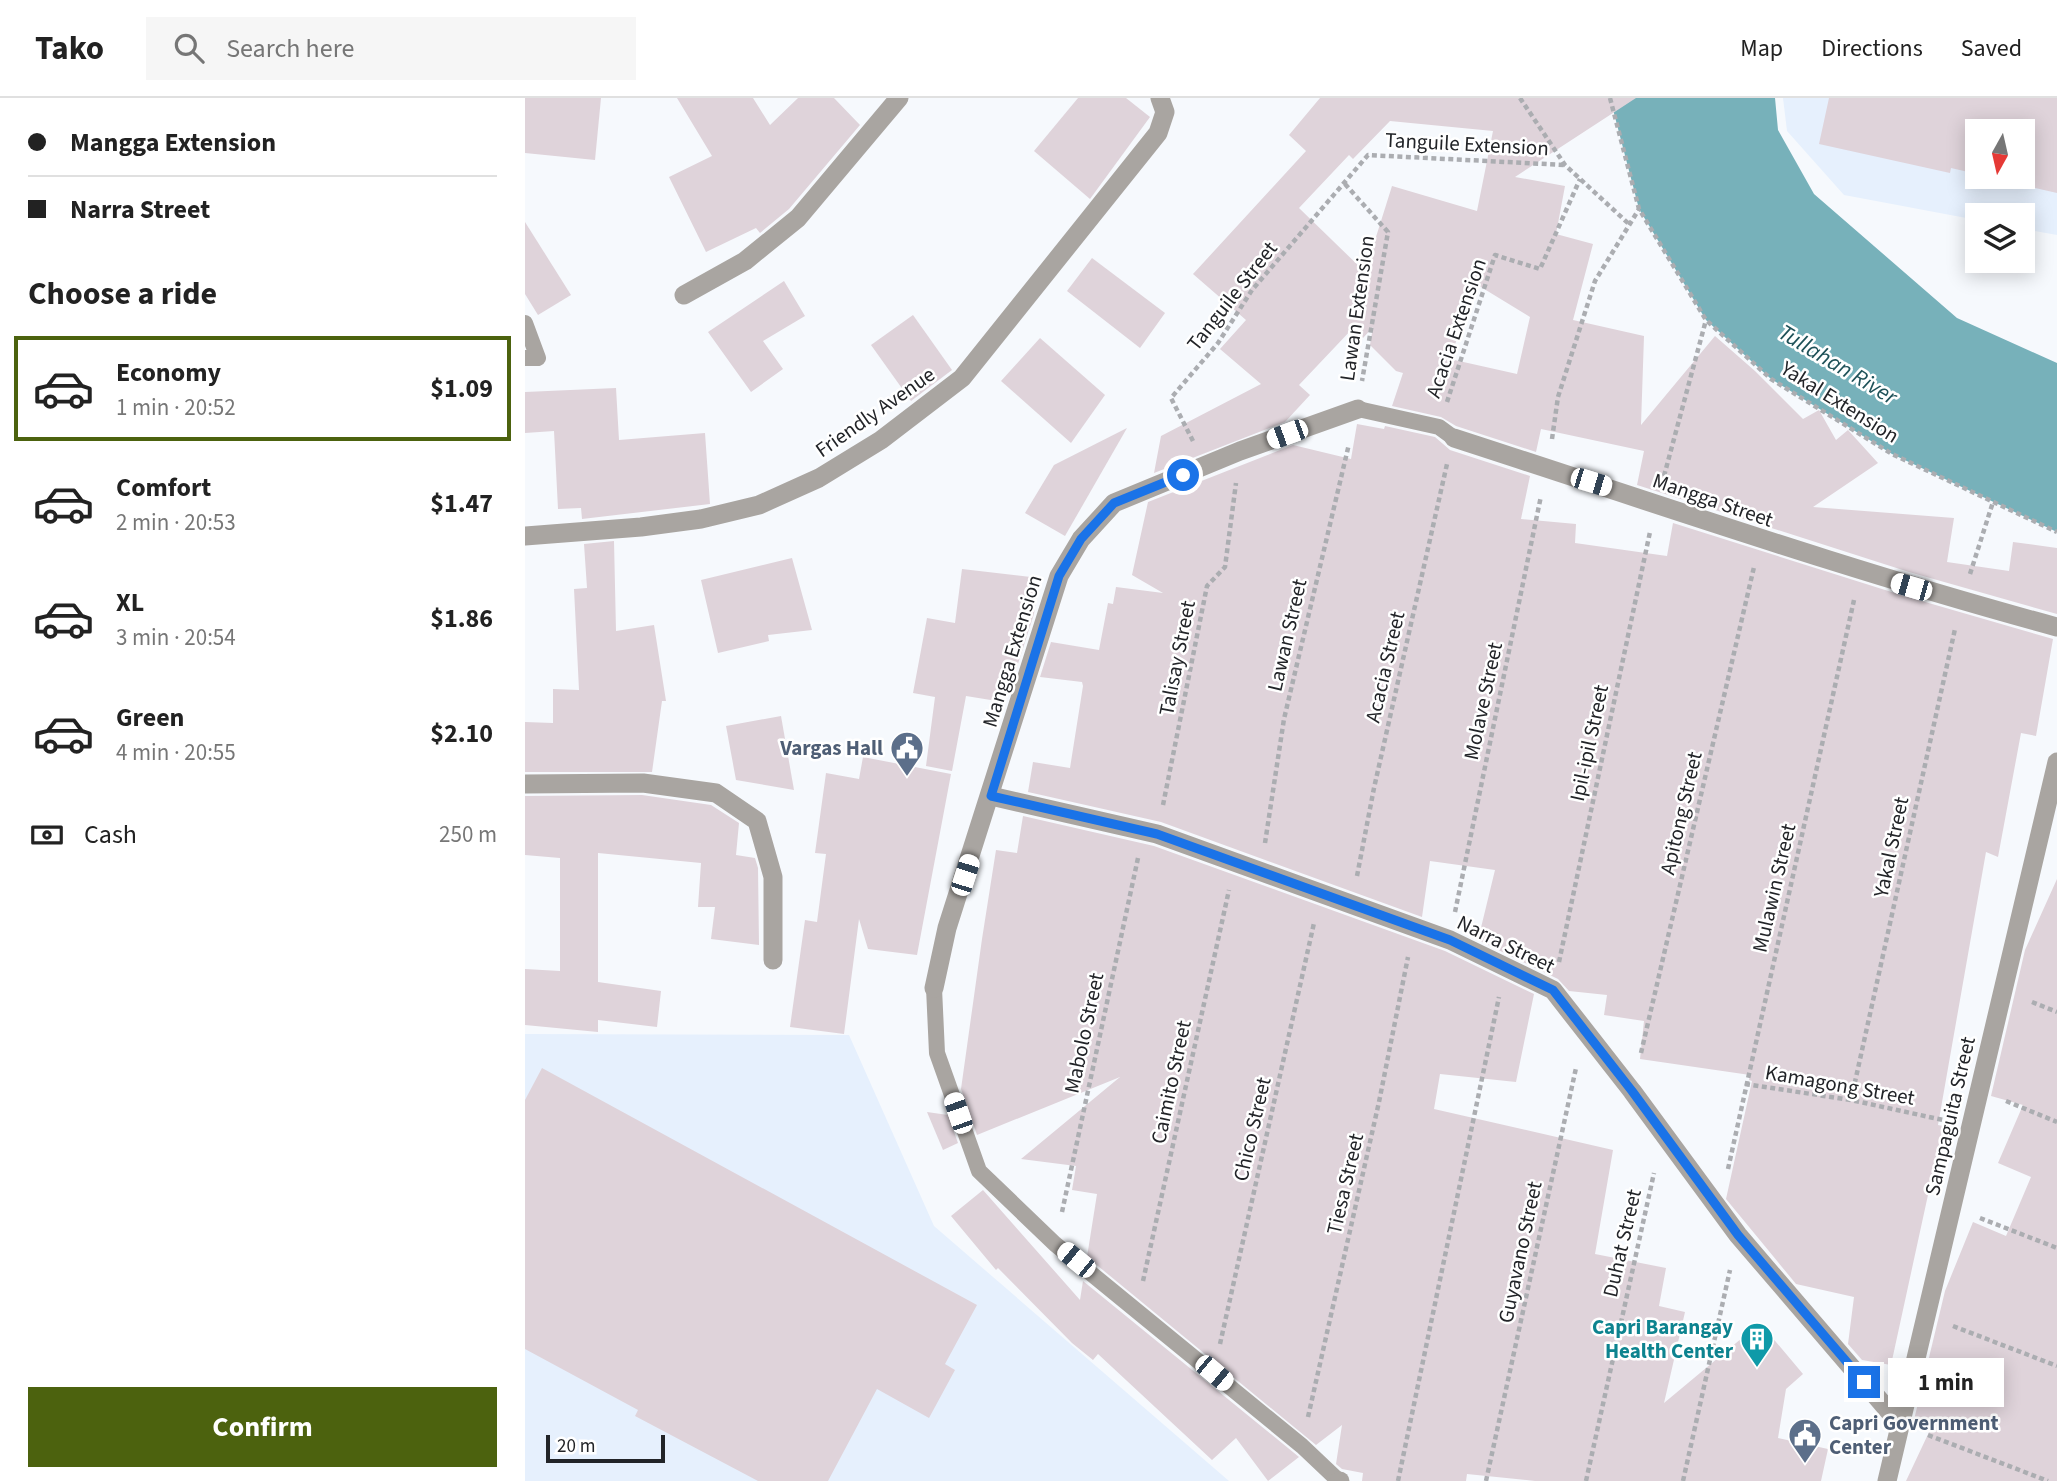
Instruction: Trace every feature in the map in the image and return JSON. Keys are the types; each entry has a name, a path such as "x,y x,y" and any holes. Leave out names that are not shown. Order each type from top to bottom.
{"street":[{"path":"684,295 745,261 798,218 899,98"},
{"name":"Friendly Avenue","path":"525,536 665,524 701,519 759,505 819,478 881,440 962,378 1157,133 1163,105"},
{"name":"Mangga Extension","path":"934,988 947,928 1059,576 1081,539 1114,503 1240,451 1358,409"},
{"name":"Mangga Street","path":"1446,432 1657,503 1760,541 2057,627"},
{"name":"Sampaguita Street","path":"1887,1481 2056,766"},
{"path":"525,784 643,783 716,793 757,821 773,877 773,960"},
{"name":"Narra Street","path":"991,796 1151,832 1450,940 1553,990 1632,1091 1738,1235 1901,1424"}],"lane":[{"path":"525,323 538,358 525,358"},
{"name":"Mangga Street","path":"1358,409 1446,432"},
{"path":"934,988 937,1054 979,1171 1055,1244 1302,1446 1340,1481"}],"path":[{"name":"Tanguile Extension","path":"1520,98 1565,165 1630,225"},
{"name":"Yakal Extension","path":"1610,98 1639,209 1706,320 1771,379 1892,454 2057,532"},
{"name":"Tanguile Extension","path":"1367,155 1565,165"},
{"name":"Tanguile Street","path":"1206,466 1171,398 1218,343 1252,290 1367,155"},
{"name":"Acacia Extension","path":"1446,432 1495,255 1540,269 1580,179"},
{"name":"Lawan Extension","path":"1345,184 1388,232 1358,409"},
{"name":"Molave Street","path":"1450,940 1547,468 1558,397 1595,281 1639,209"},
{"name":"Ipil-ipil Street","path":"1553,990 1657,503 1706,320"},
{"name":"Lawan Street","path":"1260,871 1284,719 1358,409"},
{"name":"Acacia Street","path":"1352,905 1374,788 1436,505 1446,432"},
{"name":"Talisay Street","path":"1151,832 1207,586 1225,567 1240,451"},
{"path":"1961,601 1993,502"},
{"name":"Apitong Street","path":"1632,1091 1760,541"},
{"name":"Mulawin Street","path":"1720,1211 1745,1084 1861,572"},
{"name":"Yakal Street","path":"1851,1100 1961,601"},
{"name":"Mabolo Street","path":"1055,1244 1151,832"},
{"name":"Caimito Street","path":"1137,1309 1235,861"},
{"name":"Chico Street","path":"1214,1373 1321,893"},
{"name":"Tiesa Street","path":"1302,1446 1380,1102 1414,928"},
{"path":"1398,1481 1506,966"},
{"name":"Guyavano Street","path":"1486,1481 1585,1030"},
{"name":"Kamagong Street","path":"1745,1084 1851,1100 1971,1126"},
{"path":"1979,1090 2057,1122"},
{"name":"Duhat Street","path":"1586,1481 1663,1134"},
{"path":"1952,1207 2057,1248"},
{"path":"1683,1481 1738,1235"},
{"path":"1926,1316 2057,1366"},
{"path":"1901,1424 2048,1481"}],"shaded area":[{"path":"1783,98 2057,98 2057,235 2035,231 2035,203 1965,203 1965,218 1844,195 1787,131"},
{"path":"525,1034 849,1035 934,1226 1229,1481 525,1481"}],"water":[{"name":"Tullahan River","path":"1610,98 1775,98 1778,130 1814,194 1957,318 2057,363 2057,532 1892,454 1771,379 1706,320 1639,209"}],"building":[{"path":"525,98 601,98 595,160 525,153"},
{"path":"677,98 753,98 770,125 798,98 834,98 860,125 789,209 760,233 756,228 706,252 669,177 712,156"},
{"path":"1078,98 1126,98 1150,117 1090,199 1034,151"},
{"path":"1320,98 1636,98 1515,177 1565,186 1556,234 1593,244 1573,320 1644,336 1641,425 1715,336 1803,419 1819,410 1836,440 1848,430 1878,463 1813,507 1954,518 1947,562 2009,571 2013,542 2057,548 2057,614 1909,572 1637,485 1644,451 1541,429 1536,452 1456,426 1441,417 1392,406 1403,373 1396,371 1370,345 1373,327 1363,338 1353,328 1299,385 1310,395 1285,422 1154,473 1161,436 1261,384 1220,349 1246,320 1193,274 1306,151 1289,135","holes":["1390,121 1493,131 1477,211 1392,186 1365,272 1299,208 1349,155 1353,159","1476,284 1530,317 1517,374 1450,359"]},
{"path":"1829,98 2057,98 2057,193 2035,188 2035,119 1965,119 1965,171 1951,168 1950,173 1819,144"},
{"path":"525,222 571,295 538,315 525,294"},
{"path":"1092,258 1165,313 1140,348 1067,291"},
{"path":"784,281 805,316 763,341 783,369 751,392 708,332"},
{"path":"913,315 952,370 911,401 871,345"},
{"path":"1040,338 1105,395 1071,443 1001,381"},
{"path":"616,388 619,440 705,433 710,504 582,519 581,508 558,509 554,431 525,433 525,392"},
{"path":"1357,424 1384,429 1385,426 1435,437 1450,450 1530,476 1521,519 1576,524 1575,543 1667,556 1673,523 1901,595 2053,639 2036,736 2021,733 1998,857 1986,852 1938,1125 1943,1126 1891,1365 1862,1360 1848,1344 1854,1297 1796,1284 1726,1199 1752,1081 1749,1080 1750,1075 1640,1059 1644,1021 1604,1015 1607,995 1569,991 1558,979 1478,940 1495,870 1430,861 1422,917 1161,822 1028,792 1033,762 1070,768 1083,686 1082,682 1040,677 1051,642 1099,650 1108,603 1113,604 1116,587 1163,593 1132,575 1148,502 1293,445 1351,459"},
{"path":"1127,428 1065,536 1025,513 1054,465"},
{"path":"614,541 616,631 654,625 666,701 662,701 652,772 525,772 525,722 553,723 553,689 579,690 574,589 587,588 584,544"},
{"path":"792,558 812,630 768,635 769,641 718,653 701,580"},
{"path":"962,569 1039,578 1034,614 1015,673 1009,672 1003,702 966,696 952,771 926,766 935,697 913,693 927,618 955,623"},
{"path":"781,716 794,790 736,780 726,726"},
{"path":"863,757 951,774 917,955 868,949 859,919 844,1034 790,1027 805,920 817,922 826,854 815,853 826,773 859,779"},
{"path":"642,795 711,805 739,823 736,855 755,858 758,868 759,945 711,939 715,907 698,907 701,863 598,853 598,982 661,991 657,1027 598,1020 598,1032 525,1025 525,969 560,971 560,858 525,855 525,796"},
{"path":"1023,816 1154,846 1445,951 1534,994 1516,1082 1440,1074 1434,1109 1613,1150 1595,1254 1666,1268 1659,1306 1685,1312 1664,1403 1760,1323 1803,1374 1786,1389 1778,1438 1828,1449 1821,1481 1535,1481 1467,1474 1466,1481 1362,1481 1363,1473 1342,1469 1336,1464 1342,1425 1316,1445 1087,1257 1097,1194 1072,1190 1076,1166 1021,1159 1120,1077 977,1135 961,1089 996,850 1017,853"},
{"path":"2057,879 2057,1481 1906,1481 1930,1430 1913,1424 1945,1291 1973,1222 2006,1236 2031,1177 1998,1163 2023,1105 1991,1096 2025,950"},
{"path":"542,1068 977,1305 945,1364 955,1370 929,1418 877,1389 828,1481 758,1481 635,1416 638,1410 525,1349 525,1100"},
{"path":"927,1112 948,1115 958,1143 943,1150"},
{"path":"983,1190 1080,1300 1083,1281 1299,1457 1268,1481 1236,1438 1212,1460 1098,1354 1093,1360 1072,1343 998,1268 996,1270 951,1216"}],"place":[{"name":"Vargas Hall","path":"907,778"},
{"name":"Capri Barangay Health Center","path":"1757,1369"},
{"name":"Capri Government Center","path":"1805,1465"}],"route":[{"path":"1183,475 1114,503 1081,539 1059,576 991,796 1157,834 1450,940 1553,990 1632,1091 1738,1235 1864,1382"}]}
